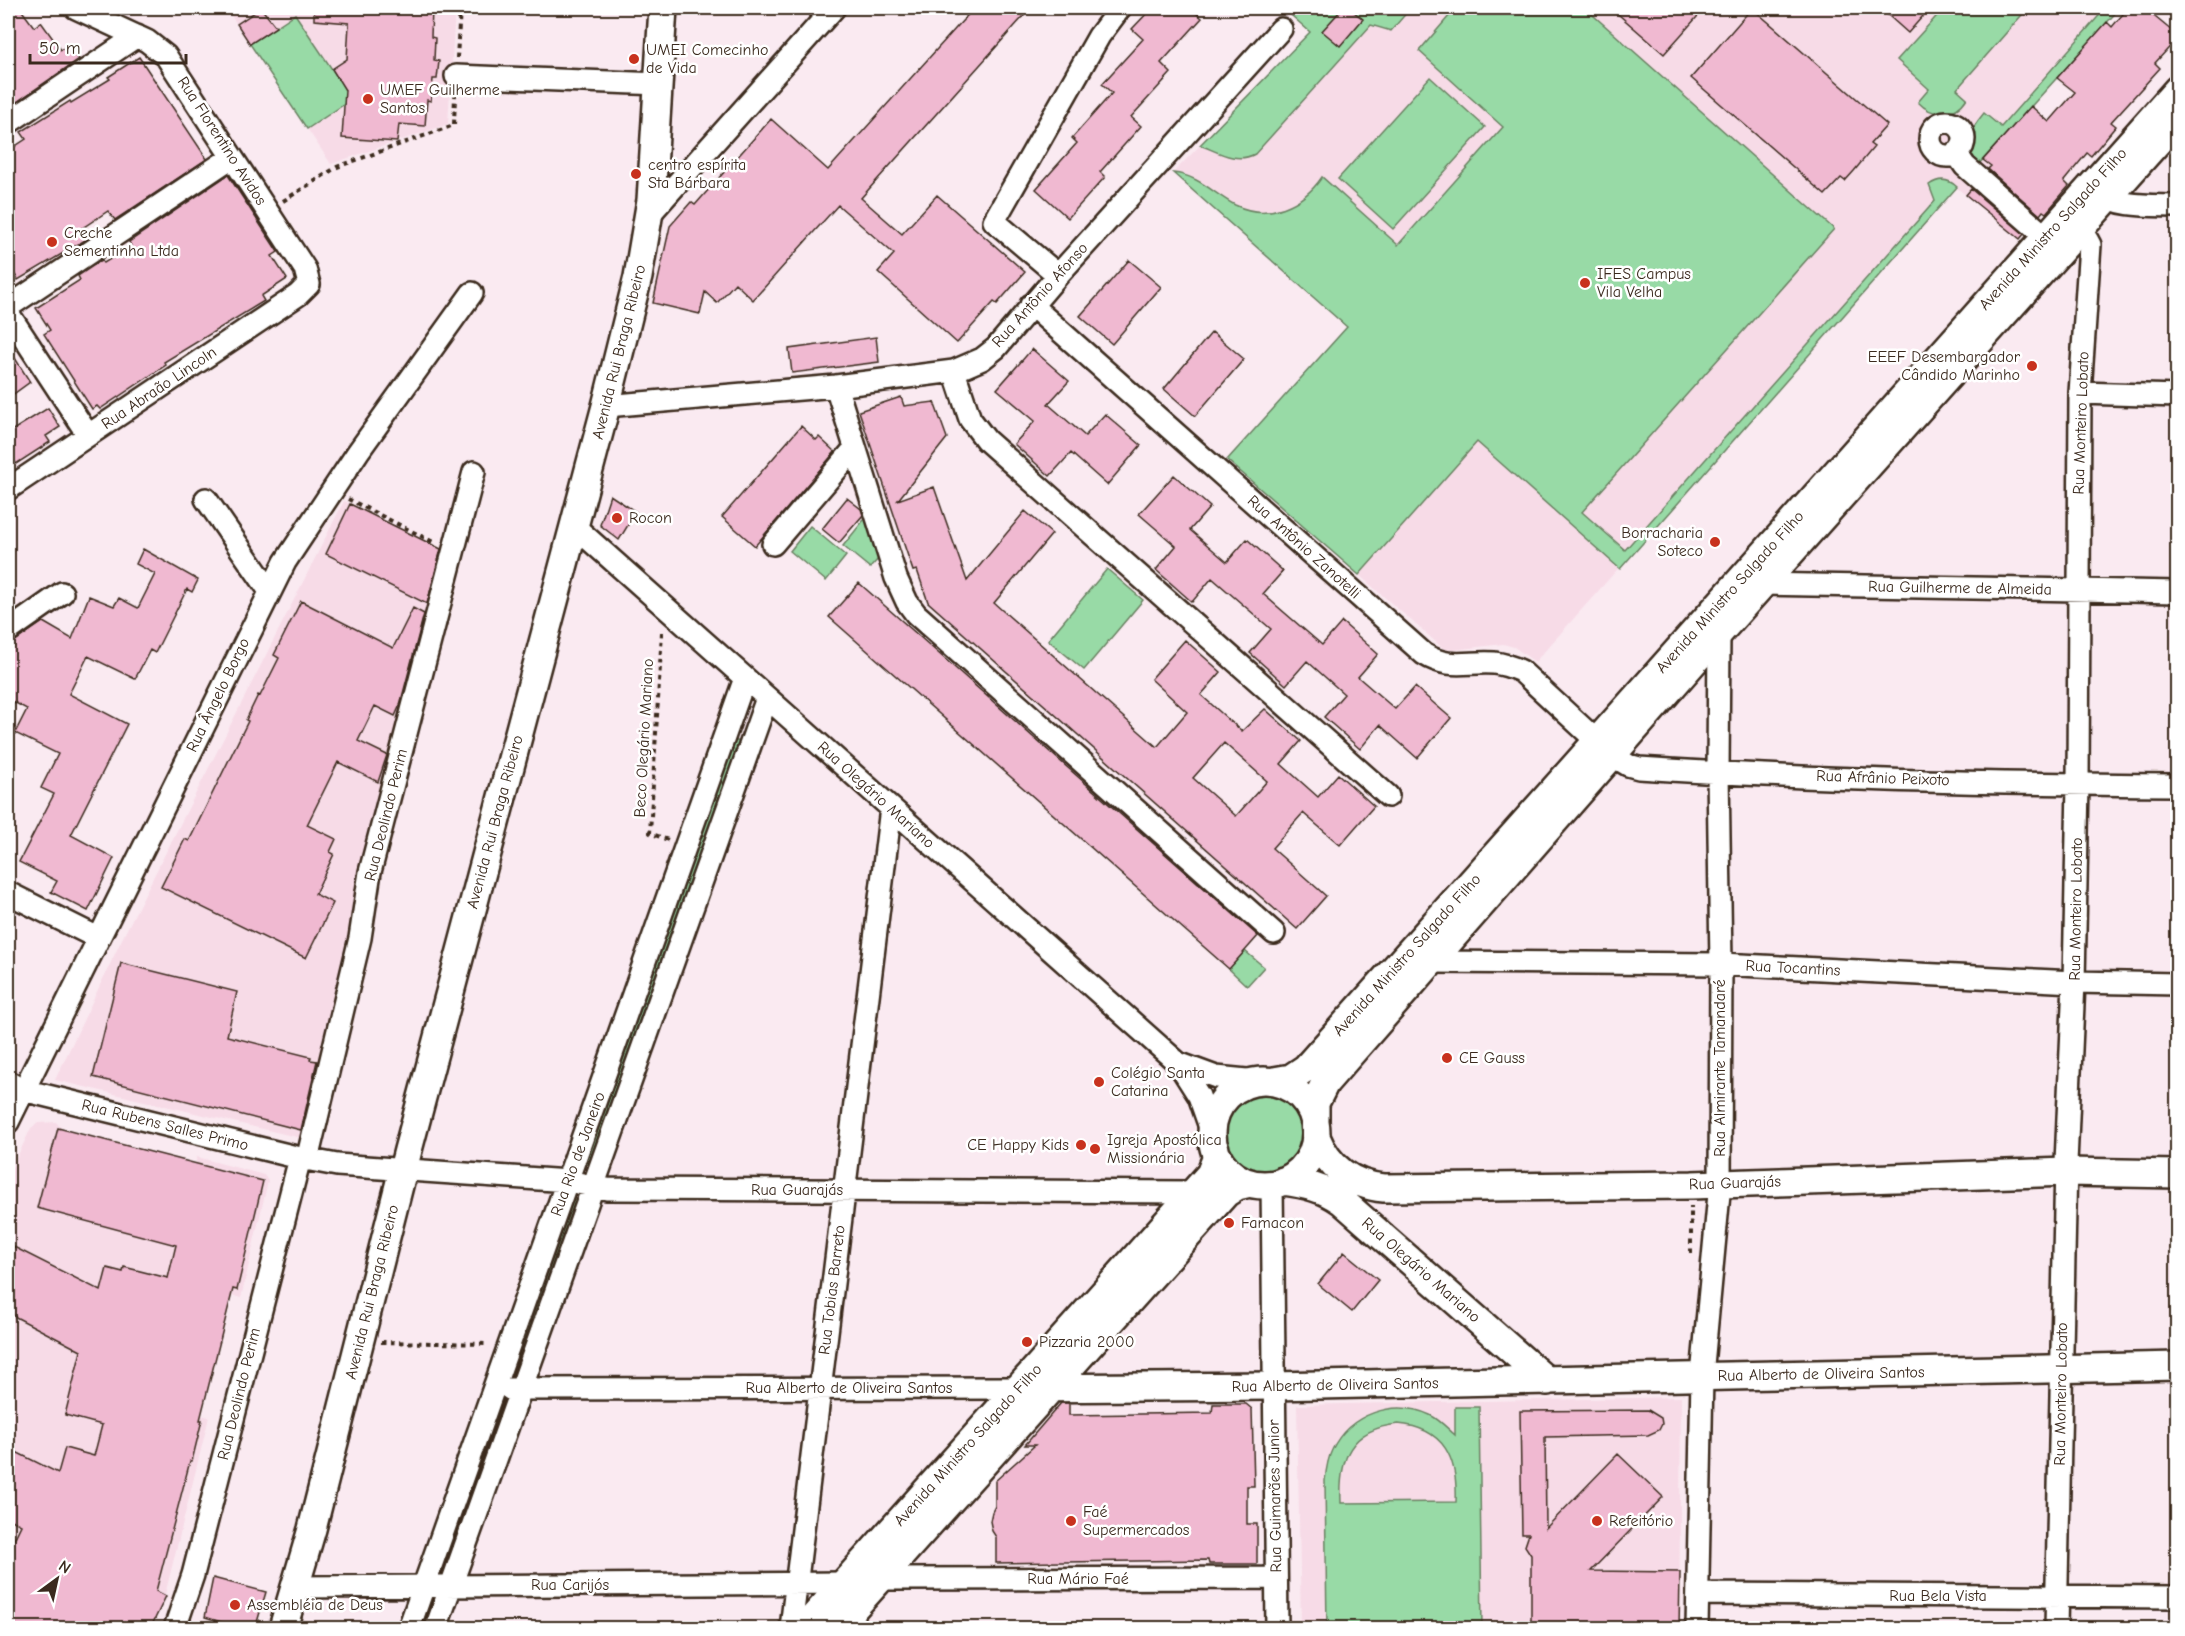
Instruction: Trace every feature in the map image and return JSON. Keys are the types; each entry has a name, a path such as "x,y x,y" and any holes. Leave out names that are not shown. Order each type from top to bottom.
{"main road":[{"name":"Avenida Rui Braga Ribeiro","path":"283,1629 312,1529 358,1342 606,406 638,277 649,215 660,84 663,8"},
{"name":"Avenida Ministro Salgado Filho","path":"1755,578 2079,229 2099,193 2178,89"},
{"name":"Avenida Ministro Salgado Filho","path":"1315,1128 1315,1103 1325,1083 1422,956 1755,578 2046,237 2099,193 2178,119"},
{"name":"Avenida Ministro Salgado Filho","path":"1266,1081 1286,1080 1302,1072 1422,956"},
{"path":"1266,1081 1289,1088 1303,1098 1315,1128 1312,1153 1304,1167 1268,1183 1228,1170 1213,1141 1214,1116 1222,1101 1241,1086 1266,1081"},
{"name":"Rua Guarajás","path":"1315,1128 1326,1157 1348,1177 1369,1186 1397,1188 1692,1185 2066,1172 2178,1174"},
{"name":"Avenida Ministro Salgado Filho","path":"804,1629 1213,1169 1216,1159 1213,1141"},
{"name":"Avenida Ministro Salgado Filho","path":"836,1629 1226,1193 1237,1186 1268,1183"},
{"name":"Rua Olegário Mariano","path":"1268,1183 1305,1184 1328,1192 1342,1201 1547,1380"},
{"path":"1373,1228 1372,1215 1376,1203 1385,1194 1397,1188"},
{"name":"Rua Alberto de Oliveira Santos","path":"1019,1388 1274,1386 2178,1366"}],"street":[{"name":"Rua Florentino Avidos","path":"76,8 137,36 157,47 166,56 305,268 309,284"},
{"path":"649,215 834,8"},
{"path":"1058,275 994,221 1099,36 1120,8"},
{"name":"Rua Antônio Afonso","path":"606,406 836,386 954,370 976,362 996,348 1031,305 1281,29"},
{"path":"8,123 137,36"},
{"path":"456,76 660,84"},
{"path":"1956,153 1965,166 2046,237 2065,226 2079,229"},
{"path":"8,307 232,157"},
{"path":"2099,193 2128,204 2178,206"},
{"name":"Rua Monteiro Lobato","path":"2056,1629 2066,1172 2074,982 2078,784 2080,393 2090,244 2086,235 2079,229"},
{"name":"Rua Abraão Lincoln","path":"8,489 298,295 309,284"},
{"name":"Rua Ângelo Borgo","path":"8,1122 15,1086 98,938 269,590 332,491 472,293"},
{"name":"Rua Antônio Zanotelli","path":"1031,305 1424,654 1445,664 1492,663 1507,665 1521,671 1605,749"},
{"path":"8,313 88,435"},
{"path":"954,370 970,419 986,440 1388,796"},
{"path":"836,386 896,578 907,602 916,614 1274,933"},
{"path":"2080,393 2178,396"},
{"path":"773,544 855,448"},
{"name":"Rua Deolindo Perim","path":"175,1629 193,1575 303,1159 360,938 370,872 474,472"},
{"path":"207,499 269,590"},
{"name":"Rua Olegário Mariano","path":"574,526 1178,1063 1199,1096 1213,1141"},
{"name":"Rua Guilherme de Almeida","path":"1755,578 2178,592"},
{"path":"8,631 62,593"},
{"name":"Rua Almirante Tamandaré","path":"1697,1629 1702,1377 1720,1183 1721,964 1718,773 1712,627"},
{"name":"Rua Rio de Janeiro","path":"409,1629 745,678"},
{"name":"Rua Rio de Janeiro","path":"436,1629 767,698"},
{"name":"Rua Afrânio Peixoto","path":"1605,749 1628,765 1639,768 1718,773 2178,785"},
{"name":"Rua Tobias Barreto","path":"791,1629 891,808"},
{"path":"8,893 98,938"},
{"name":"Rua Tocantins","path":"1422,956 1721,964 2074,982 2178,984"},
{"name":"Rua Olegário Mariano","path":"1178,1063 1216,1077 1266,1081"},
{"name":"Rua Rubens Salles Primo","path":"15,1086 303,1159 403,1171"},
{"name":"Rua Guarajás","path":"403,1171 568,1181 607,1189 1193,1192"},
{"name":"Rua Guimarães Junior","path":"1268,1183 1274,1386 1277,1629"},
{"name":"Rua Alberto de Oliveira Santos","path":"493,1389 1019,1388"},
{"name":"Rua Mário Faé","path":"880,1580 1276,1578"},
{"name":"Rua Carijós","path":"294,1587 845,1583"},
{"name":"Rua Bela Vista","path":"1699,1594 2178,1597"}],"path":[{"path":"267,211 337,166 454,125 460,8"},
{"path":"332,491 454,553"},
{"name":"Beco Olegário Mariano","path":"663,606 650,833 686,847"},
{"path":"358,1342 509,1344"}],"shaded area":[{"name":"UMEF Guilherme Santos","path":"226,8 455,8 448,124 331,164"},
{"name":"IFES Campus Vila Velha","path":"1332,8 2120,8 1984,159 2044,211 2020,239 1957,188 1535,662 1514,647 1503,644 1444,649 1359,575 1477,441 1173,173"},
{"path":"344,501 451,555 386,790 301,1138 55,1080 121,941"},
{"path":"56,1122 62,1129 195,1164 197,1157 264,1175 268,1181 241,1298 231,1295 201,1415 209,1417 164,1599 152,1628 8,1628 8,1176 31,1128 38,1123"},
{"path":"1681,1397 1679,1628 1301,1628 1297,1405"}],"green space":[{"path":"1283,8 1406,8 1409,10 1391,31 1371,25 1255,154 1241,158 1234,157 1220,154 1200,145 1310,32"},
{"path":"1456,8 1585,8 1834,229 1582,512 1625,550 1935,201 1929,185 1943,180 1957,187 1620,569 1477,442 1359,575 1227,460 1347,327 1173,173 1198,181 1235,205 1247,210 1260,211 1272,211 1295,202 1314,187 1322,177 1398,245 1503,127 1419,51"},
{"path":"1944,8 2028,8 1957,89 1967,98 1962,104 1950,112 1937,113 1918,102 1929,89 1897,60"},
{"path":"2101,8 2120,8 1978,165 1972,158 1968,145 1971,132 1984,113 2001,127 2104,10"},
{"path":"295,14 352,99 307,129 250,44"},
{"path":"1430,77 1485,127 1393,229 1338,179"},
{"path":"867,516 879,558 870,568 843,546"},
{"path":"810,526 846,556 826,581 790,551"},
{"path":"1107,569 1143,600 1084,670 1048,640"},
{"path":"734,740 740,742 590,1165 583,1164"},
{"path":"1245,951 1264,967 1247,986 1229,969"},
{"path":"1264,1088 1281,1091 1295,1101 1305,1115 1308,1132 1305,1149 1295,1163 1281,1173 1264,1176 1247,1173 1233,1163 1223,1149 1220,1132 1223,1115 1233,1101 1247,1091"},
{"path":"572,1198 578,1201 519,1363 513,1361"},
{"path":"496,1405 502,1407 447,1564 440,1562"},
{"path":"1455,1407 1479,1407 1482,1628 1327,1628 1325,1481 1329,1458 1340,1437 1361,1419 1388,1409 1402,1408 1430,1415 1455,1435","holes":["1398,1424 1414,1427 1438,1439 1445,1448 1454,1472 1456,1502 1341,1503 1345,1460 1350,1449 1358,1440 1368,1432 1381,1427"]}],"building":[{"path":"8,8 20,8 34,27 41,22 61,50 69,45 79,59 8,108"},
{"path":"261,8 276,27 250,44 237,24"},
{"path":"314,8 432,8 431,37 435,38 434,60 439,61 437,79 433,79 431,101 427,100 425,126 399,124 397,142 342,138 345,90 332,69 347,59 349,23 314,20"},
{"path":"974,8 1031,8 861,198 902,234 937,195 1025,272 997,304 994,302 957,343 878,272 894,254 838,205 753,300 735,283 717,303 705,292 700,314 653,303 670,226 691,202 695,205 771,119 828,170"},
{"path":"1152,8 1190,8 1202,18 1161,63 1171,73 1131,117 1141,126 1100,172 1105,177 1068,218 1036,189 1077,143 1072,138 1112,93 1102,84 1143,39 1132,29"},
{"path":"1343,8 1349,8 1363,19 1340,46 1322,31"},
{"path":"1611,8 1705,8 1664,54"},
{"path":"1752,8 1887,125 1870,144 1874,147 1854,171 1845,181 1841,178 1825,195 1691,78"},
{"path":"1880,8 1930,8 1908,33"},
{"path":"2128,8 2144,8 2178,38 2155,63 2160,68 2111,122 2116,126 2091,156 2087,153 2064,181 2069,186 2046,213 2043,211 2040,215 1988,169 1991,166 1983,160 2031,106 2049,122 2075,92 2057,78 2107,22 2112,27"},
{"path":"139,57 207,159 115,220 108,211 81,229 87,239 18,280 8,263 8,151 26,139 21,132 110,79 108,77"},
{"path":"228,175 278,252 272,256 287,279 261,296 264,301 164,362 166,365 100,409 97,406 92,409 44,334 50,330 36,308 80,280 78,276 102,260 104,263 131,246 129,242"},
{"path":"1971,189 2024,234 2020,239 1966,195"},
{"path":"1129,260 1161,287 1112,344 1080,316"},
{"path":"1212,332 1244,359 1195,416 1164,389"},
{"path":"876,337 879,362 792,373 789,349"},
{"path":"8,347 30,382 8,398"},
{"path":"1032,349 1069,381 1048,404 1085,436 1105,414 1141,445 1107,485 1071,453 1050,476 1014,444 1035,421 997,389"},
{"path":"901,397 904,406 934,402 947,438 898,500 934,487 967,581 1025,511 1052,534 994,603 1157,747 1187,712 1151,679 1185,640 1221,672 1201,695 1229,720 1242,731 1265,709 1301,741 1281,764 1318,797 1338,774 1374,806 1340,845 1303,813 1272,848 1326,896 1297,929 928,602 917,570 913,571 859,411","holes":["1224,743 1267,781 1236,816 1193,778"]},
{"path":"48,408 60,427 46,436 50,442 16,464 8,451 8,433"},
{"path":"801,426 816,440 819,437 835,452 755,546 722,517"},
{"path":"1174,475 1210,507 1190,530 1227,562 1247,539 1283,571 1263,594 1322,645 1342,622 1378,654 1358,677 1395,709 1415,687 1451,718 1417,758 1380,725 1360,749 1324,717 1344,694 1307,661 1286,685 1250,653 1271,629 1212,578 1192,602 1156,570 1176,546 1139,514"},
{"name":"Rocon","path":"610,495 636,512 619,540 600,525"},
{"path":"847,498 861,509 863,515 839,543 822,529"},
{"path":"350,504 441,549 427,604 326,554"},
{"path":"143,549 198,580 192,592 187,589 155,653 150,650 135,679 88,656 69,694 127,724 71,835 114,858 88,911 51,892 57,881 19,862 54,794 41,788 58,754 15,733 27,709 8,699 8,643 15,641 43,622 72,639 89,596 114,606 119,598 138,608 155,574 136,564"},
{"path":"859,583 1258,936 1229,969 829,617"},
{"path":"301,601 393,648 413,608 424,614 400,705 395,716 375,706 358,741 387,755 378,782 338,762 307,825 336,839 330,852 334,854 315,894 333,903 306,958 161,887 185,839 189,841 248,721 246,720 258,695 260,696 279,658 274,655"},
{"path":"121,963 237,992 227,1036 311,1057 310,1060 317,1061 301,1130 93,1077"},
{"path":"58,1128 263,1181 237,1290 233,1289 192,1461 190,1461 156,1591 166,1596 150,1629 8,1629 8,1552 21,1525 8,1518 8,1448 58,1473 65,1448 94,1456 102,1425 65,1415 81,1351 8,1313 8,1244 101,1291 107,1268 123,1272 124,1267 168,1278 176,1245 37,1208"},
{"path":"1344,1252 1378,1280 1352,1312 1318,1284"},
{"path":"1061,1403 1069,1403 1069,1415 1212,1413 1213,1404 1246,1404 1252,1409 1254,1486 1247,1486 1247,1524 1257,1524 1257,1564 1209,1564 1208,1560 996,1563 996,1537 990,1521 995,1506 995,1481 1035,1445 1025,1445"},
{"path":"1648,1410 1661,1418 1662,1424 1659,1430 1648,1435 1545,1437 1546,1528 1618,1454 1663,1497 1591,1571 1680,1572 1679,1629 1531,1629 1531,1555 1525,1546 1529,1534 1522,1534 1520,1411"},
{"name":"Assembléia de Deus","path":"213,1578 266,1592 255,1629 243,1629 205,1617"}],"place":[{"name":"UMEI Comecinho de Vida","path":"634,59"},
{"name":"UMEF Guilherme Santos","path":"368,99"},
{"name":"centro espírita Sta Bárbara","path":"636,174"},
{"name":"Creche Sementinha Ltda","path":"52,242"},
{"name":"IFES Campus Vila Velha","path":"1585,283"},
{"name":"EEEF Desembargador Cândido Marinho","path":"2032,366"},
{"name":"Rocon","path":"617,518"},
{"name":"Borracharia Soteco","path":"1715,542"},
{"name":"CE Gauss","path":"1447,1058"},
{"name":"Colégio Santa Catarina","path":"1099,1082"},
{"name":"CE Happy Kids","path":"1081,1145"},
{"name":"Igreja Apostólica Missionária","path":"1095,1149"},
{"name":"Famacon","path":"1229,1223"},
{"name":"Pizzaria 2000","path":"1027,1342"},
{"name":"Faé Supermercados","path":"1071,1521"},
{"name":"Refeitório","path":"1597,1521"},
{"name":"Assembléia de Deus","path":"235,1605"}]}
